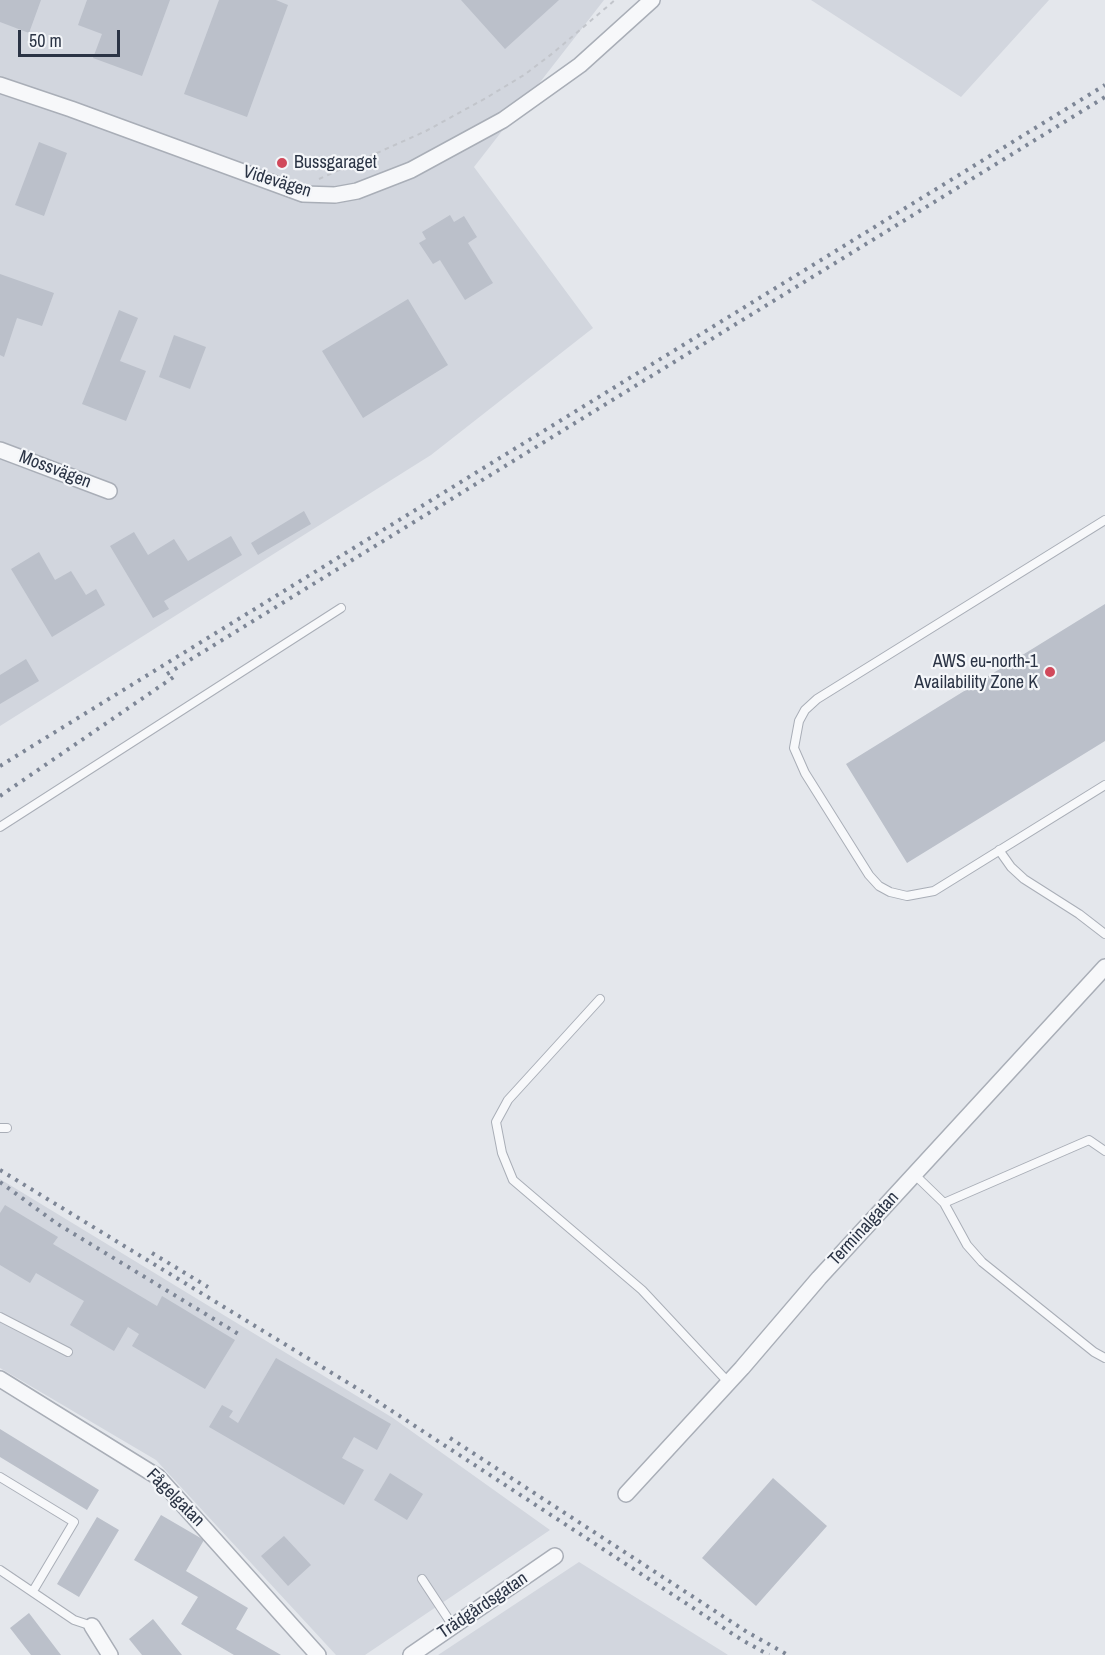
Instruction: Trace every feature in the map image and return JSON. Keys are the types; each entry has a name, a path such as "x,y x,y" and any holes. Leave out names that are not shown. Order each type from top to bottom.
{"street":[{"name":"Videvägen","path":"0,85 71,108 303,194 335,195 357,191 411,170 503,120 580,65 650,1"},
{"name":"Mossvägen","path":"0,450 109,491"},
{"name":"Terminalgatan","path":"626,1494 819,1278 1105,967"},
{"name":"Fågelgatan","path":"0,1379 158,1477 318,1655"},
{"name":"Trädgårdsgatan","path":"411,1655 555,1556"},
{"path":"92,1626 110,1655"}],"lane":[{"path":"1105,520 817,699 804,710 794,748 869,875 890,892 907,896 934,891 1105,785"},
{"path":"0,827 341,608"},
{"path":"999,850 1011,867 1024,879 1079,914 1105,934"},
{"path":"600,999 508,1100 496,1122 502,1153 513,1180 642,1290 728,1382"},
{"path":"944,1203 1089,1140 1105,1151"},
{"path":"915,1175 944,1203 967,1245 982,1263 1094,1352 1105,1358"},
{"path":"0,1317 68,1352"},
{"path":"0,1477 74,1522 33,1591"},
{"path":"0,1570 74,1620 92,1626"},
{"path":"422,1580 453,1626"}],"path":[{"path":"317,180 417,135 486,98 524,75 553,53 615,0"}],"shaded area":[{"path":"0,0 604,0 474,167 593,328 431,455 0,726"},
{"path":"811,0 1049,0 961,97"},
{"path":"0,1179 393,1418 550,1530 365,1655 336,1655 156,1460 0,1368"},
{"path":"579,1562 725,1653 728,1655 438,1655"}],"building":[{"path":"0,0 41,0 29,33 0,22"},
{"path":"87,0 170,0 142,76 93,58 102,34 78,25"},
{"path":"219,0 276,0 288,5 247,117 184,94"},
{"path":"461,0 559,0 505,49"},
{"path":"39,142 67,153 44,216 15,205"},
{"path":"450,215 454,222 464,216 477,237 468,243 493,283 465,300 440,260 433,264 419,243 426,239 422,232"},
{"path":"0,274 54,293 42,326 17,318 4,357 0,355"},
{"path":"408,299 448,365 363,418 322,351"},
{"path":"119,310 138,318 120,361 146,371 126,421 82,404"},
{"path":"174,335 206,347 190,389 159,377"},
{"path":"304,511 311,524 258,555 251,543"},
{"path":"134,532 148,555 174,539 188,561 231,536 242,555 164,601 169,609 153,618 110,546"},
{"path":"39,552 55,580 71,571 86,595 96,589 105,605 52,637 11,569"},
{"name":"AWS eu-north-1 Availability Zone K","path":"1105,604 1105,741 907,863 846,764"},
{"path":"26,659 39,681 0,704 0,675"},
{"path":"5,1205 58,1237 53,1244 157,1306 162,1296 235,1340 205,1389 132,1346 139,1334 128,1327 114,1351 70,1325 84,1301 36,1273 30,1283 0,1265 0,1213"},
{"path":"276,1358 391,1424 377,1450 354,1437 342,1458 364,1470 344,1505 209,1427 222,1405 233,1411 229,1417 238,1423"},
{"path":"0,1429 99,1490 87,1510 0,1457"},
{"path":"390,1473 423,1494 407,1520 374,1500"},
{"path":"773,1478 827,1526 756,1606 702,1558"},
{"path":"161,1515 204,1540 186,1571 248,1608 236,1629 281,1655 234,1655 181,1624 198,1597 134,1560"},
{"path":"97,1517 119,1530 79,1597 57,1584"},
{"path":"284,1536 311,1565 288,1586 261,1556"},
{"path":"29,1613 61,1655 31,1655 10,1628"},
{"path":"153,1619 182,1655 142,1655 129,1639"}],"railway":[{"path":"0,766 1105,85"},
{"path":"167,674 1105,97"},
{"path":"0,796 178,674"},
{"path":"0,1170 363,1392 742,1640 769,1655"},
{"path":"0,1182 56,1223 240,1335"},
{"path":"152,1253 208,1287"},
{"path":"450,1438 747,1632 788,1655"}],"place":[{"name":"Bussgaraget","path":"282,163"},
{"name":"AWS eu-north-1 Availability Zone K","path":"1050,672"}]}
